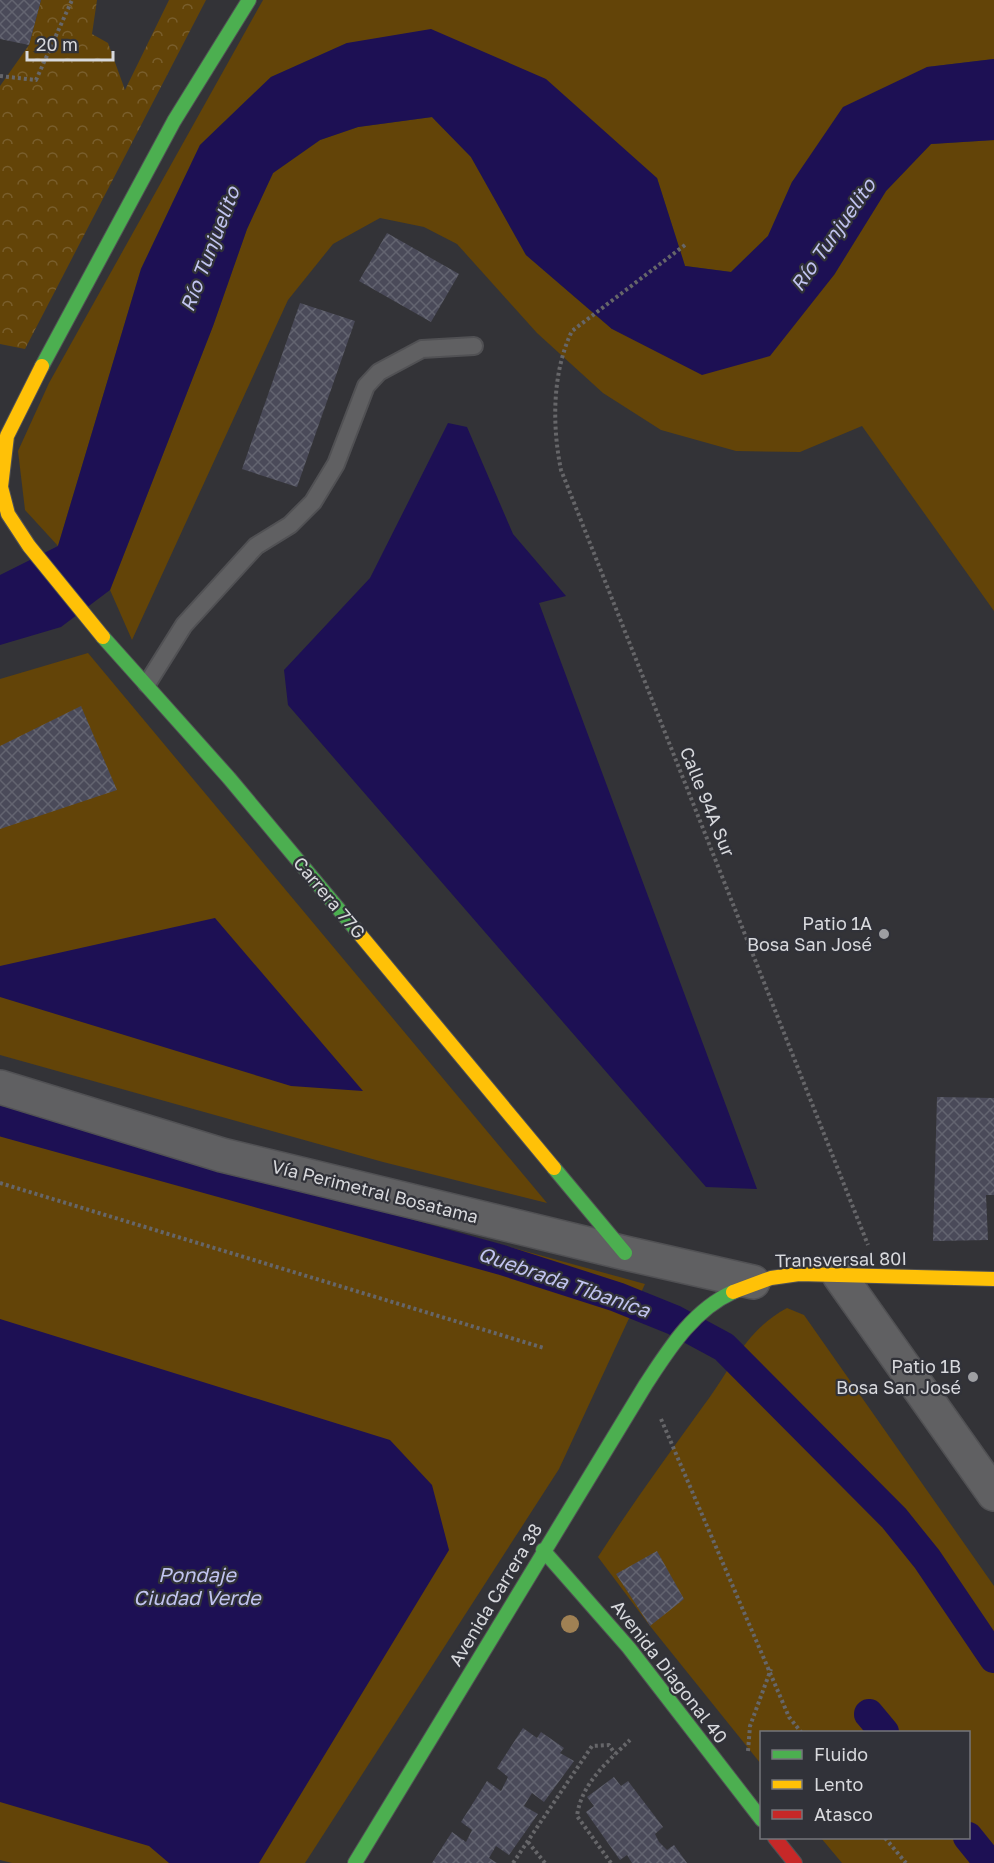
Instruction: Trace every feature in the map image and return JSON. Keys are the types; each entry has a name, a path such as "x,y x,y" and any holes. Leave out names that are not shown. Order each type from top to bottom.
{"street":[{"name":"Carrera 77G","path":"249,0 174,121 46,358 7,436 1,487 8,514 29,546 88,621 147,684 229,778 625,1254"},
{"name":"Vía Perimetral Bosatama","path":"0,1087 222,1155 625,1254 753,1282"},
{"name":"Transversal 80I","path":"669,1347 698,1314 729,1292 753,1282 799,1274 994,1279"},
{"path":"838,1275 994,1494"},
{"name":"Avenida Carrera 38","path":"355,1863 543,1550 669,1347"},
{"name":"Avenida Diagonal 40","path":"543,1550 566,1573 662,1689 760,1818"},
{"path":"776,1839 795,1863"}],"lane":[{"path":"147,684 184,625 256,546 290,525 313,501 336,464 366,386 378,372 422,349 474,346"}],"path":[{"path":"0,76 36,80 72,0"},
{"name":"Calle 94A Sur","path":"685,245 572,331 564,348 554,435 561,470 881,1276"},
{"path":"0,1183 544,1348"},
{"path":"646,1384 771,1670 789,1717 800,1731"},
{"path":"745,1800 750,1726 771,1670"},
{"path":"611,1863 578,1816 579,1802 590,1782 630,1740"},
{"path":"513,1863 592,1746 609,1745 615,1754"},
{"path":"886,1839 906,1863"},
{"path":"528,1842 545,1863"}],"green space":[{"path":"41,0 97,0 92,34 108,43 125,90 169,0 206,0 25,349 0,344 0,86 29,45"},
{"path":"263,0 994,0 994,59 927,67 792,182 768,236 731,272 685,266 657,178 347,43 271,77 200,145 141,269 58,546 25,510 18,451 49,383"},
{"path":"432,117 471,157 526,255 612,329 834,275 886,191 931,144 994,140 994,611 862,426 800,452 736,451 661,430 603,393 537,333 457,244 424,227 380,218 333,244 288,300 132,640 110,590 213,326 247,229 273,173 320,140 358,127"},
{"path":"88,653 547,1203 383,1162 0,1055 0,679"},
{"path":"0,1107 645,1284 559,1469 305,1863 12,1863 0,1860"},
{"path":"787,1308 804,1315 994,1586 994,1863 842,1863 822,1839 970,1839 970,1731 760,1731 760,1763 650,1626 598,1557 740,1351 749,1339"}],"water":[{"name":"Río Tunjuelito","path":"431,29 546,79 657,178 685,266 731,272 768,236 792,182 843,107 927,67 994,59 994,140 931,144 886,191 834,275 770,356 702,375 612,329 526,255 471,157 432,117 358,127 320,140 273,173 247,229 213,326 110,590 61,627 0,645 0,575 58,546 141,269 200,145 271,77 347,43"},
{"path":"448,423 467,427 513,534 566,596 539,603 757,1189 706,1187 288,705 284,670 370,578"},
{"path":"215,918 363,1091 291,1086 0,997 0,966"},
{"name":"Pondaje Ciudad Verde","path":"0,1319 390,1440 432,1485 449,1550 259,1863 169,1863 149,1846 0,1802"}],"building":[{"path":"0,0 41,0 29,45 0,39"},
{"path":"387,233 459,274 431,322 359,281"},
{"path":"300,303 355,321 297,487 242,469"},
{"path":"81,706 117,790 0,829 0,746"},
{"path":"937,1097 994,1098 994,1195 986,1195 988,1240 933,1241"},
{"path":"657,1551 684,1599 650,1626 616,1574"},
{"path":"523,1728 537,1738 541,1732 564,1748 560,1753 574,1761 544,1802 532,1793 524,1806 538,1814 509,1855 496,1846 489,1858 497,1863 432,1863 452,1832 466,1842 472,1830 461,1822 487,1781 501,1791 508,1777 497,1768"},
{"path":"614,1777 621,1786 628,1781 663,1827 655,1834 659,1842 667,1850 674,1845 687,1863 632,1863 627,1855 620,1860 586,1812 594,1806 587,1797"}],"waterway":[{"name":"Quebrada Tibaníca","path":"0,1121 502,1260 617,1297 674,1320 724,1347 894,1518 927,1559 994,1658"},
{"path":"869,1714 883,1731"},
{"path":"970,1839 989,1863"}],"traffic: fast":[{"path":"42,366 174,121 249,0"},
{"path":"103,637 229,778 357,931"},
{"path":"554,1168 625,1253"},
{"path":"355,1863 646,1384 673,1344 694,1320 706,1309 733,1292"},
{"path":"543,1550 629,1648 760,1817"}],"traffic: slow":[{"path":"42,366 7,436 1,487 8,514 29,546 103,637"},
{"path":"357,931 554,1168"},
{"path":"733,1292 771,1278 799,1274 994,1279"}],"traffic: jam":[{"path":"776,1839 795,1863"}],"place":[{"name":"Patio 1A Bosa San José","path":"884,934"},
{"name":"Patio 1B Bosa San José","path":"973,1377"}]}
